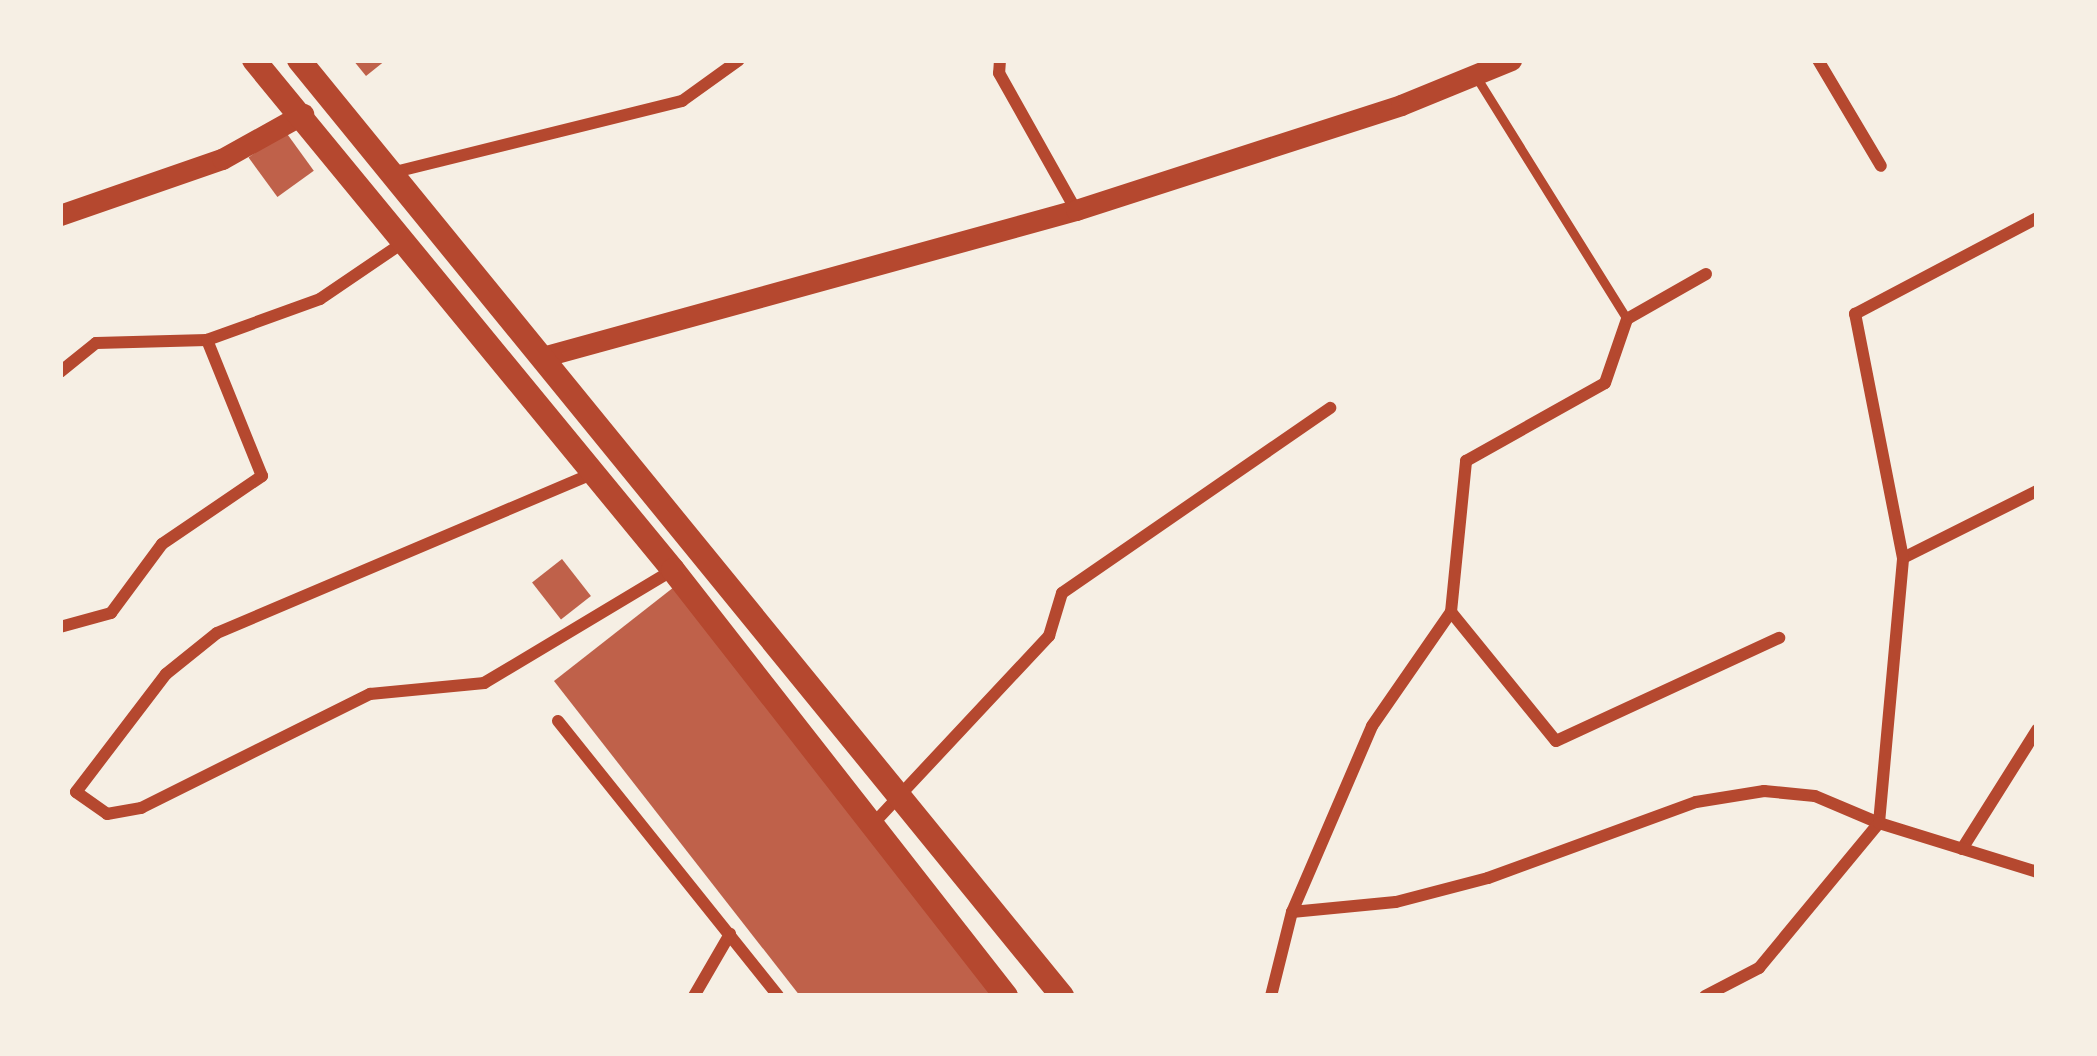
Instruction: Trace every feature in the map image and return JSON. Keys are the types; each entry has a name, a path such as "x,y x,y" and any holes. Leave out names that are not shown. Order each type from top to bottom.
{"main road":[{"path":"254,60 673,570 1006,996"},
{"path":"299,60 395,172 1061,996"}],"street":[{"path":"395,172 682,100 739,60"},
{"path":"1000,60 999,73 1076,210"},
{"path":"542,357 1076,210 1511,60"},
{"path":"1818,60 1881,166"},
{"path":"60,215 222,158 303,114"},
{"path":"1706,996 1759,968 1879,823 1903,558 1856,314 2037,218"},
{"path":"60,372 96,343 207,340 320,299 406,240"},
{"path":"1271,996 1292,912 1372,726 1451,612 1466,460 1605,383 1627,319 1706,274"},
{"path":"60,627 111,614 162,544 262,476 207,340"},
{"path":"872,825 1049,636 1062,593 1330,408"},
{"path":"60,797 76,792 166,674 217,633 591,474"},
{"path":"1903,558 2037,491"},
{"path":"76,792 107,814 141,808 370,694 484,683 673,570"},
{"path":"1451,612 1556,741 1780,638"},
{"path":"558,721 778,996"},
{"path":"1962,849 2037,730"},
{"path":"1292,912 1396,902 1488,878 1696,802 1764,790 1815,796 1879,823 2037,872"},
{"path":"694,996 730,934"}],"lane":[{"path":"1474,75 1627,319"}],"building":[{"path":"353,60 386,60 366,76"},
{"path":"285,131 314,171 277,197 249,157"},
{"path":"562,559 591,596 561,619 532,582"},
{"path":"674,587 994,996 800,996 554,681"}]}
